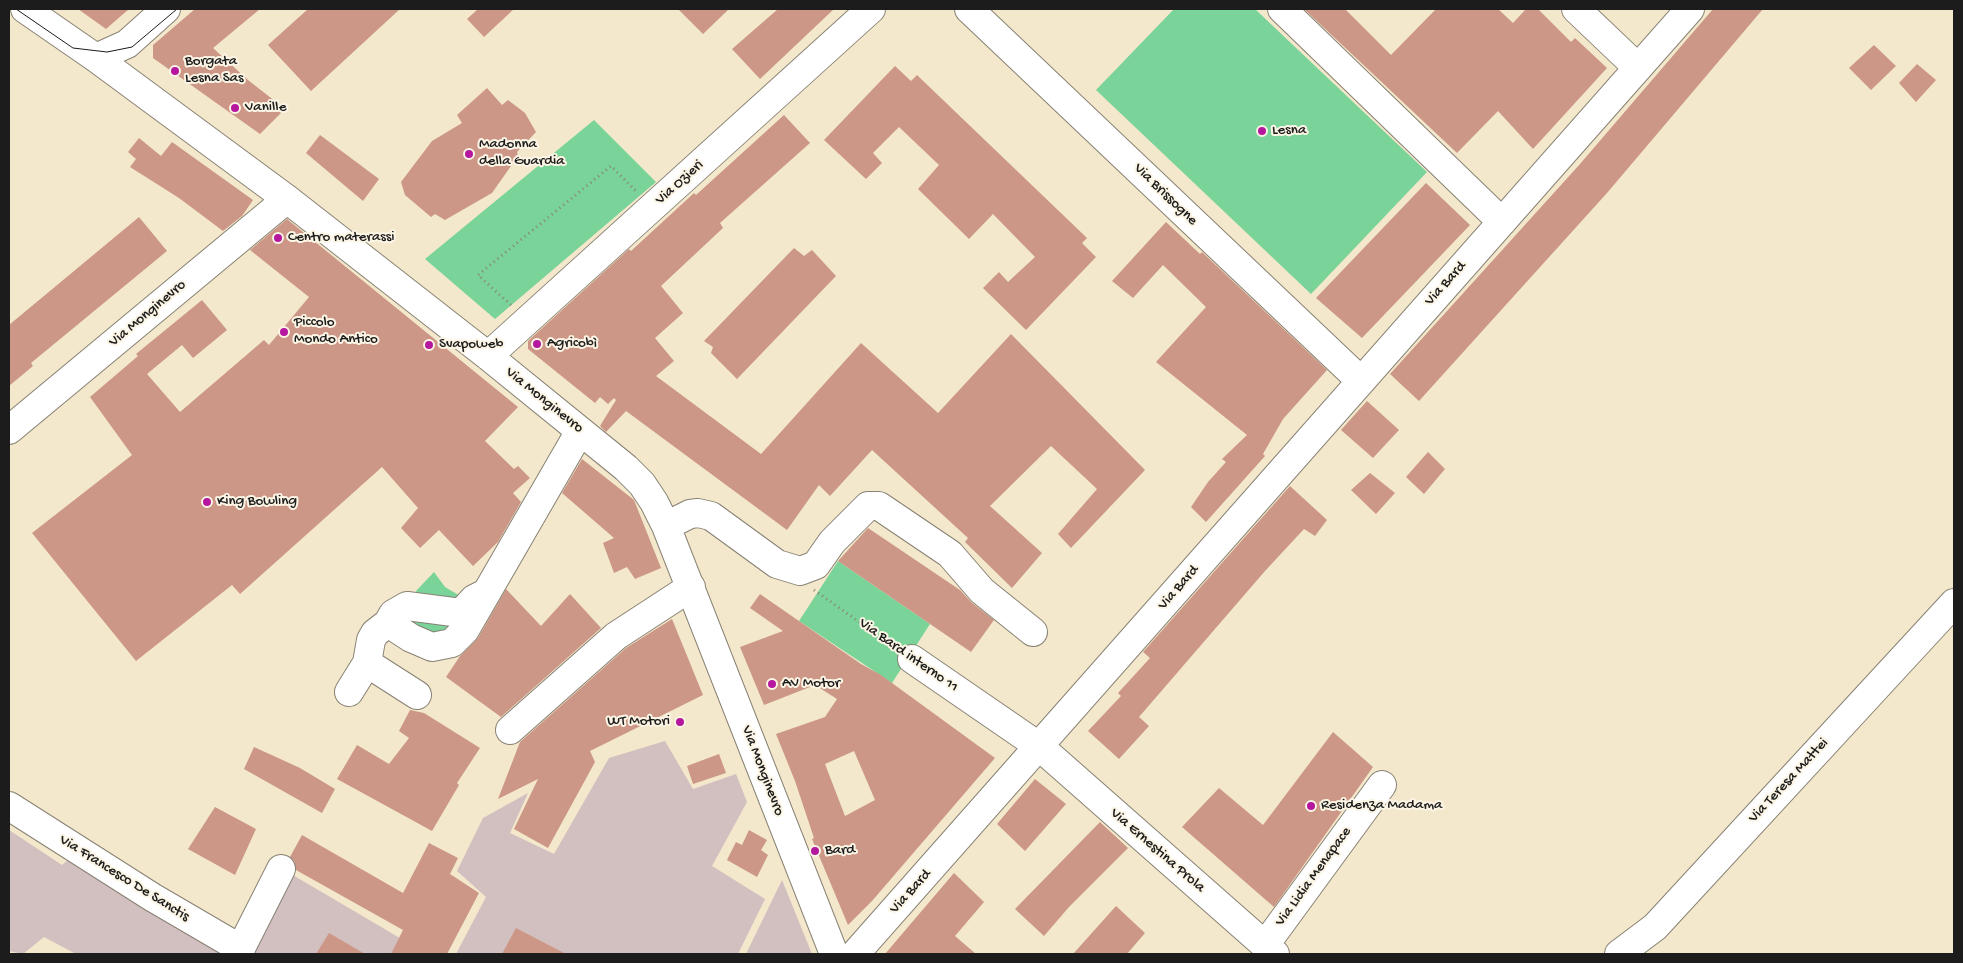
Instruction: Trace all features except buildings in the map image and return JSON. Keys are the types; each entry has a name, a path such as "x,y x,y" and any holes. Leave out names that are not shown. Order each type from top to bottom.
{"street":[{"name":"Via Monginevro","path":"25,9 96,58 287,199 488,356 626,468 642,484 666,526 834,954"},
{"path":"96,58 127,44 166,9"},
{"name":"Via Ozieri","path":"488,356 871,9"},
{"name":"Via Brissogne","path":"969,9 1360,381"},
{"path":"1282,9 1502,222"},
{"path":"1576,9 1638,68"},
{"name":"Via Bard","path":"855,954 1040,747 1360,381 1690,9"},
{"name":"Via Monginevro","path":"9,17 63,50 96,58"},
{"name":"Via Monginevro","path":"9,430 287,199"},
{"path":"388,623 411,638 432,647 452,643 465,630 580,431"},
{"path":"666,526 690,514 698,513 711,516 777,564 800,571 816,565 832,542 868,506 879,506 950,554 982,591 1033,632"},
{"path":"510,730 616,636 690,587"},
{"path":"349,692 367,663 371,640 375,633 388,623 393,614 407,606 461,613 474,599 487,592"},
{"name":"Via Teresa Mattei","path":"1619,954 1655,927 1954,603"},
{"name":"Via Bard interno 11","path":"912,659 1040,747"},
{"path":"367,663 417,695"},
{"name":"Via Ernestina Prola","path":"1040,747 1270,949"},
{"name":"Via Lidia Menapace","path":"1270,949 1382,785"},
{"name":"Via Francesco De Sanctis","path":"9,806 239,952 281,869"}],"path":[{"path":"527,320 478,275 611,166 652,207"},
{"name":"Via Bard interno 11","path":"866,626 809,586 912,659"}],"shaded area":[{"path":"665,741 693,789 736,774 747,802 712,866 765,899 738,954 456,954 486,897 457,871 483,818 528,793 510,833 554,854 609,758"},
{"path":"9,830 62,865 74,855 230,954 76,954 44,937 23,954 9,951"},
{"path":"286,871 427,954 243,954"},
{"path":"782,880 812,954 746,954"}],"green space":[{"name":"Lesna","path":"1174,9 1255,9 1427,172 1311,294 1096,90"},
{"path":"594,120 656,182 495,319 425,259"},
{"path":"838,561 930,624 892,683 799,621"},
{"path":"434,572 445,587 467,600 422,605 416,591"},
{"path":"404,616 466,619 454,635 425,638"}],"tram line":[{"path":"16,9 73,48 107,52 132,47 177,9"}],"place":[{"name":"Borgata Lesna Sas","path":"175,71"},
{"name":"Vanille","path":"235,108"},
{"name":"Lesna","path":"1262,131"},
{"name":"Madonna della Guardia","path":"469,154"},
{"name":"Centro materassi","path":"278,238"},
{"name":"Piccolo Mondo Antico","path":"284,332"},
{"name":"Agricobì","path":"537,344"},
{"name":"Svapoweb","path":"429,345"},
{"name":"King Bowling","path":"207,502"},
{"name":"AV Motor","path":"772,684"},
{"name":"WT Motori","path":"680,722"},
{"name":"Residenza Madama","path":"1311,806"},
{"name":"Bard","path":"815,851"}]}
